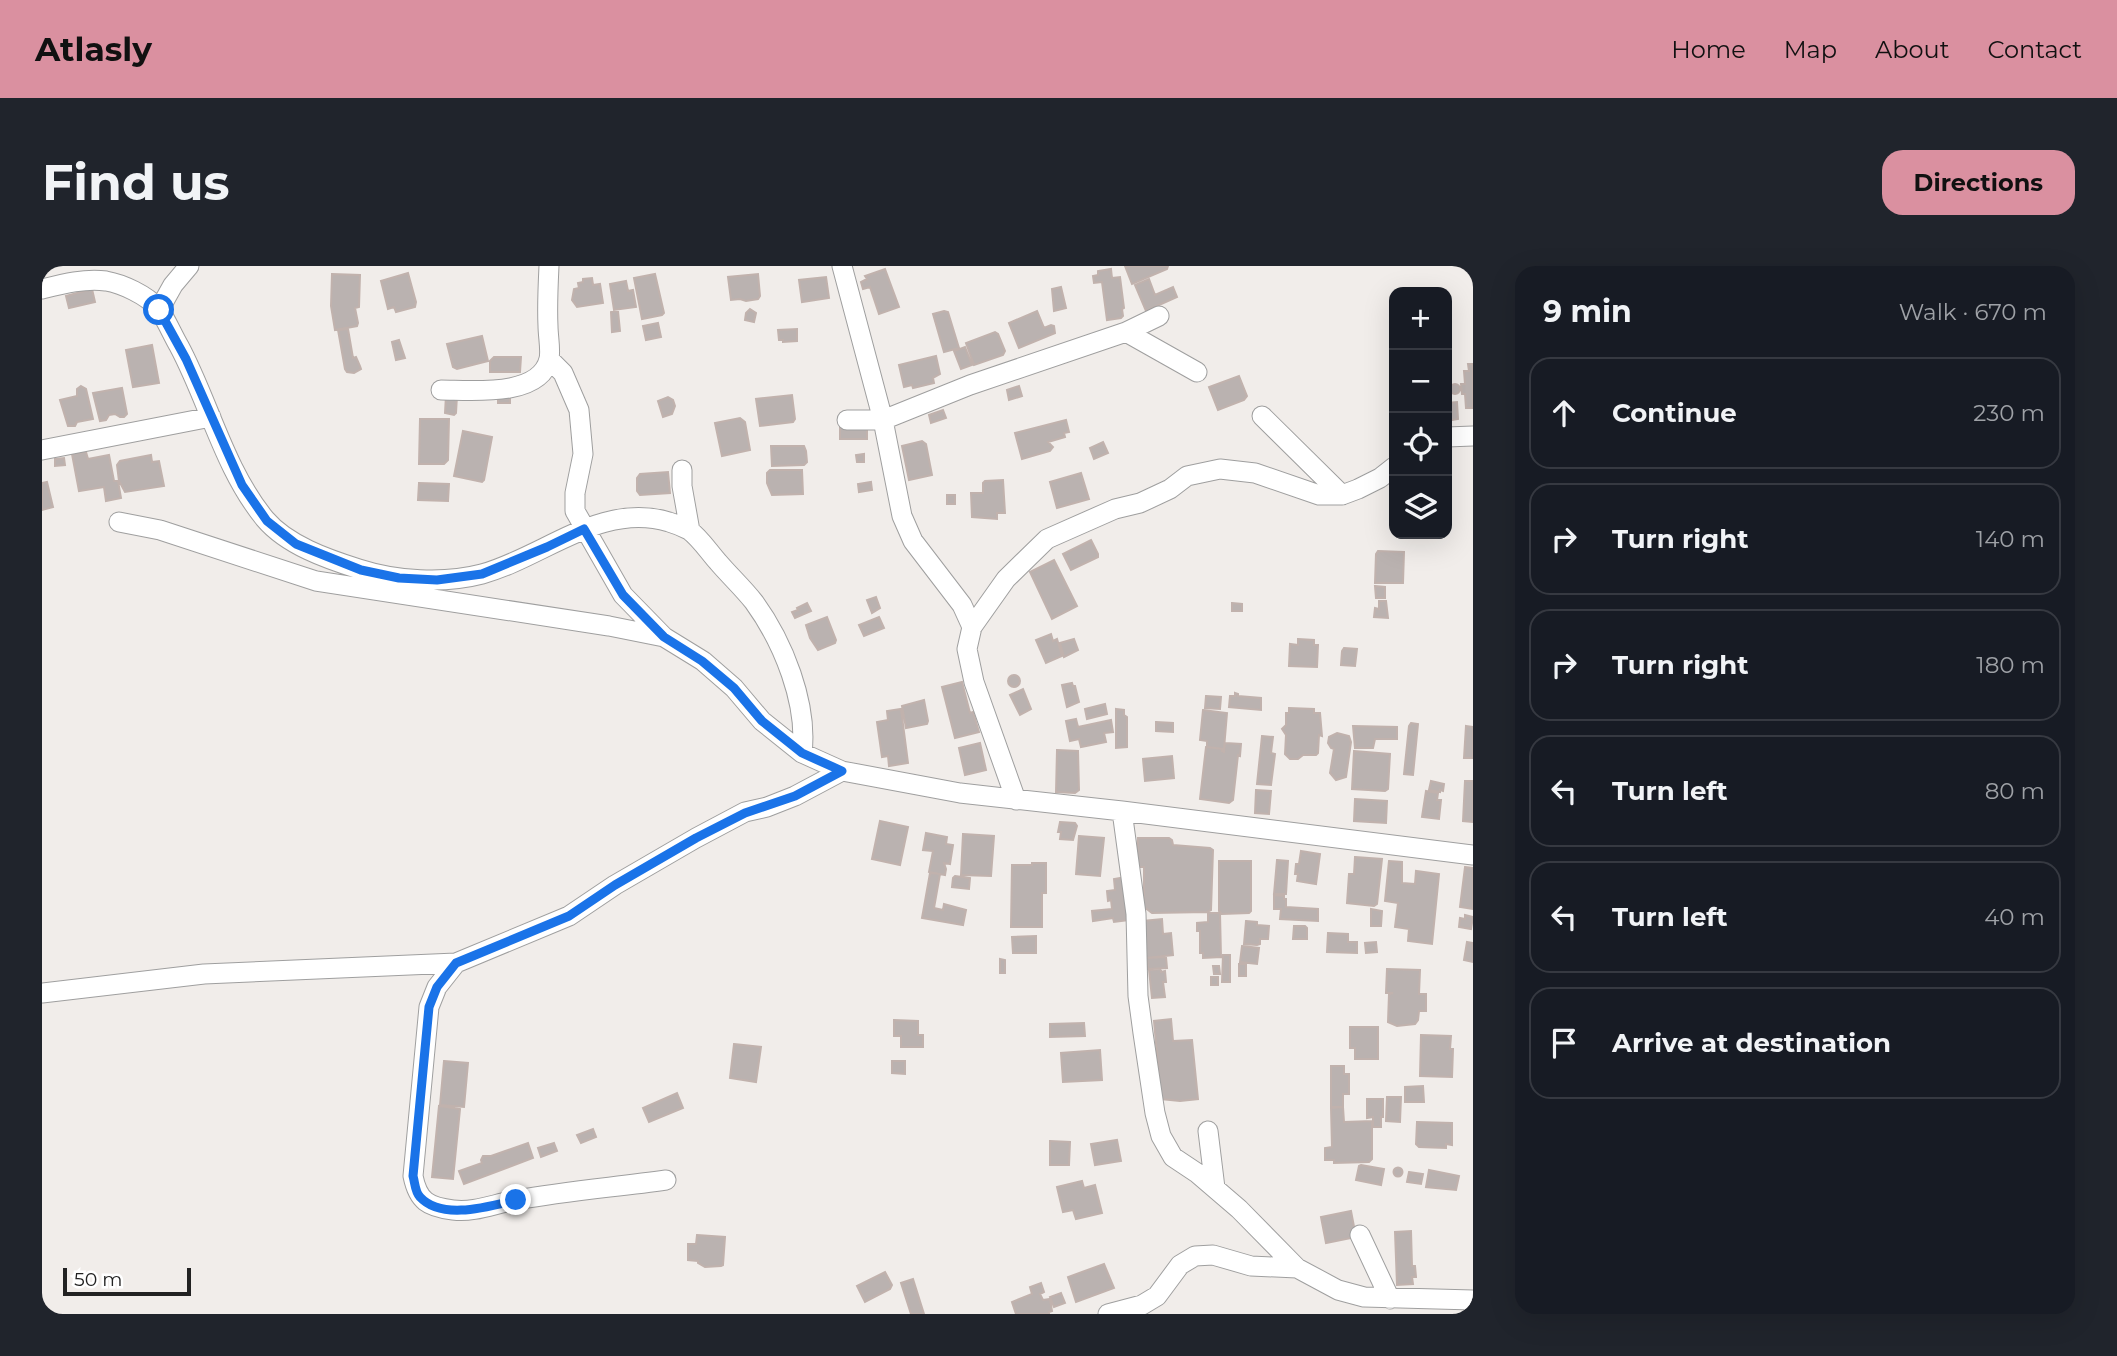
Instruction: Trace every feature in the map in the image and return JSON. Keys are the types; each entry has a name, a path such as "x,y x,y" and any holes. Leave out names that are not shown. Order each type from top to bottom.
{"street":[{"path":"159,310 173,285 189,266"},
{"path":"441,390 508,389 541,374 549,359 549,266"},
{"path":"842,266 883,420 902,516 914,541 962,605 972,627"},
{"path":"42,289 74,282 106,281 130,289 149,300 159,310 186,359 242,485 267,521 296,544 361,570 399,578 437,580 482,574 584,529 610,520 639,516 655,518 690,531 746,592 770,625 789,670 801,711 804,736 802,753"},
{"path":"847,420 883,420 970,385 1126,332 1159,316"},
{"path":"1126,332 1197,372"},
{"path":"549,359 564,373 579,410 583,454 575,493 575,511 623,595 664,637 702,661 734,688 762,721 802,753 842,771 960,793 1122,810 1473,855"},
{"path":"1262,416 1342,495"},
{"path":"42,450 211,417"},
{"path":"1452,438 1473,436"},
{"path":"1016,800 974,682 967,649 972,627 1006,579 1047,539 1115,509 1140,503 1170,489 1187,476 1220,469 1255,473 1319,495 1342,495 1380,478 1389,471"},
{"path":"682,470 690,531"},
{"path":"119,522 160,530 316,581 609,626 664,637"},
{"path":"42,993 204,974 456,963 569,916 615,885 696,838 745,813 795,796 842,771"},
{"path":"1122,810 1136,914 1138,996 1155,1113 1161,1136 1173,1157 1239,1209 1297,1268 1338,1290 1364,1297 1390,1299 1473,1300"},
{"path":"456,963 437,987 429,1007 413,1176 420,1198 454,1211 666,1180"},
{"path":"1208,1131 1215,1188"},
{"path":"1360,1235 1390,1299"},
{"path":"1108,1314 1142,1305 1157,1296 1180,1265 1195,1256 1213,1255 1251,1266 1297,1268"}],"building":[{"path":"1125,266 1168,266 1167,269 1132,284"},
{"path":"885,269 899,307 879,314 870,287 863,289 861,282 867,279 865,276"},
{"path":"1111,269 1112,278 1120,277 1124,308 1121,318 1107,320 1102,282 1094,283 1093,276 1098,275 1098,271"},
{"path":"408,273 415,307 396,312 394,307 388,309 381,281"},
{"path":"332,274 360,275 359,307 355,308 357,326 335,330 331,306"},
{"path":"655,274 664,313 642,319 634,278"},
{"path":"758,274 758,299 731,300 728,277"},
{"path":"826,277 829,298 802,302 799,280"},
{"path":"592,278 593,285 600,284 603,303 577,307 572,300 574,289 579,288 578,283 583,282 583,279"},
{"path":"1149,279 1155,295 1173,287 1177,297 1146,311 1135,285"},
{"path":"626,281 628,291 633,290 636,307 614,310 610,284"},
{"path":"1061,287 1066,308 1054,311 1052,289"},
{"path":"92,289 95,302 69,308 66,296"},
{"path":"750,309 756,313 754,322 745,320"},
{"path":"618,311 620,331 612,332 611,312"},
{"path":"1037,311 1044,328 1054,326 1055,333 1019,348 1009,323"},
{"path":"948,312 959,348 944,352 933,314"},
{"path":"658,323 661,337 646,340 643,326"},
{"path":"348,329 353,358 356,357 361,369 354,373 345,369 338,330"},
{"path":"797,329 797,341 779,340 778,330"},
{"path":"995,332 1005,351 1003,355 974,365 966,343"},
{"path":"482,336 488,361 457,369 453,367 447,344"},
{"path":"399,340 405,358 396,360 392,342"},
{"path":"152,345 159,383 133,387 126,350"},
{"path":"965,347 972,365 961,369 954,351"},
{"path":"936,356 940,374 933,378 934,383 913,388 912,385 904,387 899,365"},
{"path":"494,357 521,357 520,372 490,372 490,361"},
{"path":"1468,364 1473,364 1473,408 1466,408 1465,394 1462,394 1461,384 1465,384 1464,371 1469,371"},
{"path":"1239,376 1247,396 1244,400 1218,410 1209,387"},
{"path":"1452,385 1459,385 1459,393 1452,393"},
{"path":"81,386 86,389 93,419 68,426 60,400 77,396 77,389"},
{"path":"1019,386 1022,396 1009,400 1007,390"},
{"path":"122,388 127,414 124,417 109,415 106,420 100,421 93,393"},
{"path":"498,394 510,394 510,403 498,403"},
{"path":"446,395 457,396 454,415 445,413"},
{"path":"792,395 795,419 793,422 760,426 756,399"},
{"path":"668,397 673,400 675,406 672,414 663,417 658,401"},
{"path":"1452,402 1457,402 1458,419 1452,420 1452,413"},
{"path":"943,410 946,418 931,423 929,415"},
{"path":"740,418 745,422 750,450 722,456 715,423"},
{"path":"420,419 449,419 448,460 444,464 419,464"},
{"path":"1066,420 1069,432 1064,433 1065,437 1048,442 1053,447 1050,451 1022,459 1015,433"},
{"path":"840,424 867,424 867,439 840,439"},
{"path":"463,431 492,437 482,482 454,476"},
{"path":"922,441 926,444 932,475 909,480 902,446"},
{"path":"1103,442 1108,453 1094,459 1090,448"},
{"path":"771,446 804,446 807,462 804,465 772,466"},
{"path":"86,452 88,459 109,455 114,481 118,481 121,498 106,501 104,487 79,491 72,454"},
{"path":"864,454 864,462 857,462 856,455"},
{"path":"151,455 152,462 159,461 164,486 125,492 119,481 117,465 120,461"},
{"path":"64,458 65,465 55,466 55,459"},
{"path":"770,470 802,470 803,494 772,495 767,483 767,473"},
{"path":"668,472 670,493 640,495 637,491 637,478 640,474"},
{"path":"1081,473 1089,499 1057,508 1050,482"},
{"path":"1003,480 1005,513 997,513 997,519 972,517 971,493 983,493 985,481"},
{"path":"47,482 53,507 42,510 42,483"},
{"path":"871,482 872,490 859,492 858,484"},
{"path":"419,483 449,484 448,501 418,500"},
{"path":"947,495 955,495 955,504 947,504"},
{"path":"1091,540 1098,557 1071,570 1063,554"},
{"path":"1378,551 1404,552 1403,583 1375,583"},
{"path":"1054,560 1077,606 1052,619 1030,572"},
{"path":"1375,586 1385,587 1385,598 1376,598"},
{"path":"876,597 880,608 872,613 867,600"},
{"path":"1379,601 1386,601 1388,618 1374,617 1375,608 1379,609"},
{"path":"807,603 811,611 795,618 792,612"},
{"path":"1232,603 1242,604 1242,611 1232,611"},
{"path":"827,617 836,640 835,643 818,650 806,625"},
{"path":"879,617 884,628 864,636 859,625"},
{"path":"1051,634 1053,641 1057,639 1062,656 1046,663 1036,640"},
{"path":"1074,639 1078,650 1064,657 1060,643"},
{"path":"1298,639 1314,640 1314,645 1318,645 1317,667 1289,666 1290,644 1298,645"},
{"path":"1344,648 1357,649 1355,666 1341,665"},
{"path":"1014,675 1020,681 1014,687 1008,681"},
{"path":"962,682 970,713 973,712 979,732 955,738 942,687"},
{"path":"1072,683 1079,702 1067,707 1062,685"},
{"path":"1023,689 1031,709 1020,715 1010,695"},
{"path":"1235,693 1238,696 1261,698 1261,710 1229,707 1230,696 1235,696"},
{"path":"1206,696 1221,697 1220,709 1205,708"},
{"path":"924,700 927,724 906,728 902,706"},
{"path":"1105,704 1107,714 1087,719 1085,709"},
{"path":"1289,708 1314,709 1314,713 1320,713 1322,736 1319,735 1316,755 1290,759 1285,754 1286,735 1282,729 1286,725"},
{"path":"901,709 908,763 889,766 888,756 882,757 877,722 888,720 887,711"},
{"path":"1116,709 1124,710 1127,717 1127,747 1116,748"},
{"path":"1203,710 1227,713 1224,749 1207,747 1207,741 1200,740"},
{"path":"1076,719 1078,727 1111,720 1113,732 1104,733 1106,742 1081,747 1079,739 1070,741 1066,721"},
{"path":"1156,722 1173,723 1173,732 1156,731"},
{"path":"1411,723 1418,724 1413,775 1404,774"},
{"path":"1353,726 1397,727 1397,739 1375,739 1373,748 1355,748"},
{"path":"1466,726 1473,727 1473,758 1464,758"},
{"path":"1337,733 1349,736 1351,742 1346,777 1336,780 1330,773 1334,749 1328,743 1329,737"},
{"path":"1262,736 1273,737 1271,753 1275,754 1271,785 1257,784"},
{"path":"980,743 986,770 965,775 959,748"},
{"path":"1225,743 1241,744 1233,800 1229,803 1200,799 1206,747 1223,749 1224,752"},
{"path":"1057,750 1078,751 1079,790 1075,793 1056,792"},
{"path":"1354,751 1390,754 1388,789 1352,789"},
{"path":"1172,756 1174,778 1145,781 1143,759"},
{"path":"1431,781 1444,784 1443,791 1429,790"},
{"path":"1465,781 1473,781 1473,822 1463,821"},
{"path":"1256,790 1271,791 1269,814 1255,813"},
{"path":"1426,791 1438,793 1437,800 1441,800 1439,819 1422,817"},
{"path":"1355,799 1387,801 1386,823 1354,821"},
{"path":"880,821 908,827 900,865 872,859"},
{"path":"1060,822 1075,823 1077,826 1073,840 1060,839"},
{"path":"926,833 947,837 946,844 953,845 950,864 944,863 945,875 929,872 933,851 923,850"},
{"path":"963,834 994,836 991,876 961,875"},
{"path":"1079,836 1104,838 1100,876 1076,874"},
{"path":"1138,838 1169,838 1173,845 1213,850 1211,910 1152,913 1144,907 1144,867 1137,867"},
{"path":"1301,851 1320,854 1316,884 1297,881 1296,864 1299,864"},
{"path":"1355,857 1382,859 1377,904 1374,906 1347,903 1349,874 1354,874"},
{"path":"1277,860 1288,861 1286,894 1274,894"},
{"path":"1219,861 1251,861 1249,913 1222,914 1219,911"},
{"path":"1389,861 1402,862 1402,883 1415,884 1416,871 1439,874 1432,944 1408,941 1409,929 1395,927 1398,903 1385,901"},
{"path":"1046,863 1046,893 1042,893 1042,927 1011,927 1012,865"},
{"path":"1465,867 1473,868 1473,909 1460,907"},
{"path":"930,873 940,874 934,908 943,910 944,904 966,910 963,925 922,918"},
{"path":"955,876 970,878 969,889 952,887"},
{"path":"1126,877 1130,920 1114,922 1113,918 1093,921 1092,911 1112,909 1107,891 1115,890 1114,879"},
{"path":"1274,895 1284,896 1286,907 1318,909 1318,921 1280,919 1281,909 1274,909"},
{"path":"1371,909 1382,911 1381,926 1371,926"},
{"path":"1208,913 1220,913 1221,957 1203,958 1203,953 1200,953 1200,931 1197,931 1197,923 1208,922"},
{"path":"1465,915 1473,917 1471,929 1459,927 1460,918 1465,919"},
{"path":"1162,919 1163,934 1171,933 1173,955 1146,958 1143,921"},
{"path":"1246,921 1269,926 1268,939 1260,939 1260,944 1257,945 1244,944"},
{"path":"1294,926 1307,928 1307,939 1293,939"},
{"path":"1328,933 1348,934 1348,942 1357,942 1357,953 1327,952"},
{"path":"1036,936 1036,953 1013,953 1012,937"},
{"path":"1376,942 1377,952 1366,953 1365,943"},
{"path":"1467,942 1473,943 1473,962 1464,960"},
{"path":"1242,946 1259,948 1257,964 1240,962"},
{"path":"1223,955 1230,955 1230,982 1222,982"},
{"path":"1166,957 1167,968 1148,969 1147,958"},
{"path":"1000,959 1005,960 1005,973 1000,973"},
{"path":"1239,964 1246,964 1246,976 1239,976"},
{"path":"1213,966 1219,966 1220,974 1214,974"},
{"path":"1161,969 1161,972 1165,971 1165,997 1152,998 1149,970"},
{"path":"1387,969 1420,970 1419,994 1426,994 1426,1011 1419,1011 1415,1024 1397,1026 1388,1022 1389,994 1393,993 1386,993"},
{"path":"1211,977 1218,977 1218,985 1211,985"},
{"path":"1171,1019 1173,1041 1192,1040 1198,1099 1161,1099 1154,1021"},
{"path":"894,1020 918,1021 918,1035 923,1035 923,1047 901,1047 901,1036 894,1036"},
{"path":"1084,1023 1085,1036 1050,1037 1050,1024"},
{"path":"1350,1027 1378,1027 1378,1059 1355,1059 1355,1048 1350,1048"},
{"path":"1421,1035 1451,1036 1452,1077 1420,1076"},
{"path":"734,1044 761,1047 756,1082 730,1078"},
{"path":"1100,1050 1102,1080 1063,1082 1061,1053"},
{"path":"444,1061 468,1063 464,1107 440,1105"},
{"path":"892,1061 905,1061 905,1074 892,1073"},
{"path":"1331,1066 1344,1066 1344,1074 1349,1074 1349,1094 1343,1094 1343,1107 1331,1107"},
{"path":"1423,1086 1424,1102 1405,1102 1405,1087"},
{"path":"677,1093 683,1108 649,1122 643,1108"},
{"path":"1387,1097 1401,1097 1400,1122 1386,1121"},
{"path":"1367,1099 1383,1099 1381,1127 1373,1127 1373,1117 1367,1118"},
{"path":"439,1106 460,1109 453,1179 432,1177"},
{"path":"1343,1107 1344,1122 1372,1121 1372,1159 1369,1162 1334,1163 1334,1160 1325,1160 1325,1148 1332,1147 1331,1108"},
{"path":"1417,1122 1452,1123 1452,1145 1446,1144 1446,1148 1419,1147 1416,1144"},
{"path":"593,1129 596,1137 581,1143 577,1135"},
{"path":"1117,1140 1121,1161 1095,1165 1091,1144"},
{"path":"1050,1141 1070,1142 1069,1165 1050,1165"},
{"path":"528,1143 533,1158 464,1184 459,1171 482,1163 483,1156 491,1156"},
{"path":"554,1143 557,1151 541,1157 538,1148"},
{"path":"1361,1165 1384,1169 1381,1185 1356,1180"},
{"path":"1398,1167 1403,1172 1398,1177 1393,1172"},
{"path":"1429,1170 1459,1176 1456,1190 1426,1187"},
{"path":"1409,1172 1423,1174 1421,1184 1407,1182"},
{"path":"1082,1181 1084,1188 1095,1185 1102,1213 1076,1219 1073,1210 1063,1212 1057,1187"},
{"path":"1351,1211 1356,1237 1326,1243 1321,1217"},
{"path":"1411,1231 1412,1266 1415,1266 1416,1277 1412,1277 1413,1284 1397,1285 1395,1232"},
{"path":"697,1235 725,1237 723,1265 705,1267 698,1261 688,1260 688,1244 696,1244"},
{"path":"1104,1264 1114,1288 1076,1302 1068,1277"},
{"path":"885,1272 892,1285 890,1289 865,1302 857,1286"},
{"path":"913,1279 924,1314 911,1314 901,1283"},
{"path":"1041,1283 1044,1292 1040,1294 1043,1300 1050,1299 1052,1311 1049,1314 1016,1314 1012,1302 1032,1294 1030,1287"},
{"path":"1061,1293 1065,1303 1054,1307 1050,1297"}],"route":[{"path":"159,310 186,359 242,485 267,521 296,544 361,570 399,578 437,580 482,574 584,529 623,595 664,637 702,661 734,688 762,721 802,753 842,771 795,796 745,813 696,838 615,885 569,916 456,963 437,987 429,1007 413,1176 416,1191 420,1198 433,1205 454,1211 516,1200"}]}
